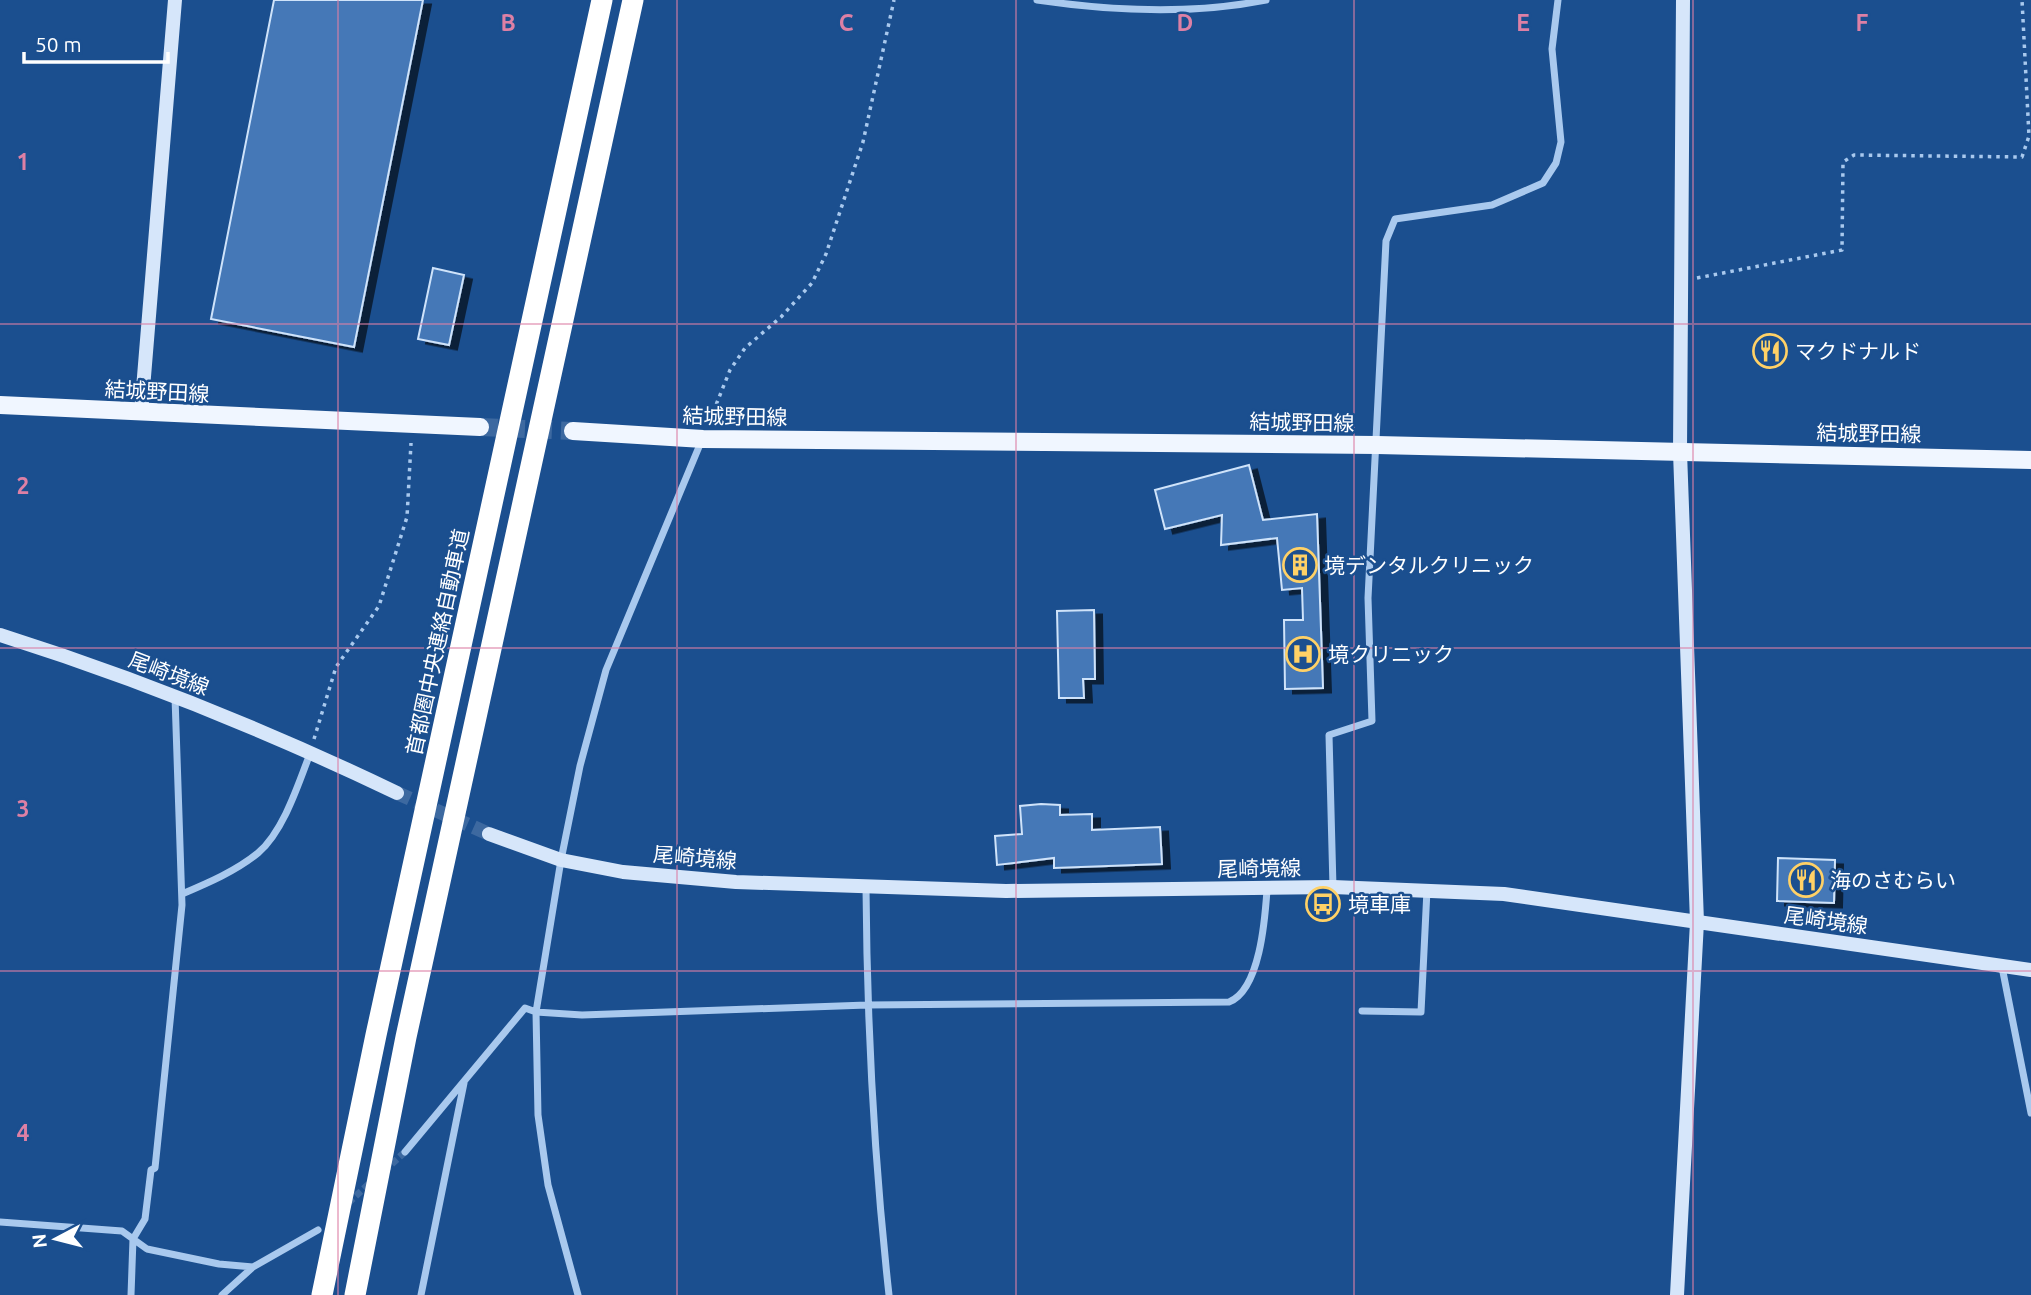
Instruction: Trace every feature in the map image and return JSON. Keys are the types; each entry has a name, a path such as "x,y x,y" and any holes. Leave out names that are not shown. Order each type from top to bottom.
{"highway":[{"name":"首都圏中央連絡自動車道","path":"322,1295 376,1035 602,0"},
{"path":"355,1295 406,1037 633,0"}],"main road":[{"path":"141,413 175,0"},
{"path":"1677,1295 1697,922 1680,452 1683,0"},
{"name":"結城野田線","path":"0,405 480,427"},
{"name":"結城野田線","path":"573,431 703,439 1377,445 2031,460"},
{"name":"尾崎境線","path":"0,635 175,697 311,751 397,793"},
{"name":"尾崎境線","path":"489,834 561,860 672,877 866,888 1427,889 1555,900 2031,970"}],"street":[{"path":"1037,0 1096,8 1228,8 1266,0"},
{"path":"1333,887 1329,735 1372,721 1368,598 1386,241 1395,219 1492,205 1543,183 1556,163 1561,142 1552,49 1558,0"},
{"path":"578,1295 548,1185 538,1115 536,1012 561,860 580,766 606,670 703,439"},
{"path":"131,1295 133,1239 145,1219 151,1170 155,1168 182,894 175,697"},
{"path":"182,894 219,878 260,851 285,816 311,751"},
{"path":"866,888 867,1005 876,1173 889,1295"},
{"path":"1362,1011 1421,1012 1427,889"},
{"path":"405,1153 525,1008 536,1012 582,1015 867,1005 1229,1002 1237,999 1252,979 1266,916 1267,890"},
{"path":"2001,967 2031,1113"},
{"path":"421,1295 465,1080"},
{"path":"0,1222 122,1231 147,1249 219,1264 253,1267"},
{"path":"222,1295 253,1267 318,1230"}],"path":[{"path":"703,439 730,370 745,348 781,317 812,283 825,254 863,142 894,0"},
{"path":"1680,281 1842,250 1843,162 1854,155 2022,157 2029,136 2022,0"},
{"path":"311,751 336,667 379,606 407,517 412,424"}],"building":[{"path":"274,0 423,0 354,347 211,319"},
{"path":"433,268 464,275 449,345 418,339"},
{"path":"1249,465 1263,520 1317,514 1323,688 1285,689 1284,620 1303,620 1302,588 1282,590 1277,538 1221,545 1222,515 1165,529 1155,490"},
{"path":"1094,610 1095,679 1083,679 1084,698 1059,698 1057,611"},
{"path":"1060,805 1060,815 1092,814 1092,830 1160,827 1162,864 1054,868 1054,858 997,865 995,836 1022,834 1020,806"},
{"name":"海のさむらい","path":"1778,858 1835,860 1834,903 1777,901"}],"tunnel":[{"path":"480,427 573,431"},
{"path":"397,793 489,834"},
{"path":"384,1171 405,1152"},
{"path":"348,1203 370,1183"}],"place":[{"name":"マクドナルド","path":"1770,351"},
{"name":"境デンタルクリニック","path":"1300,565"},
{"name":"境クリニック","path":"1303,654"},
{"name":"海のさむらい","path":"1806,880"},
{"name":"境車庫","path":"1323,904"}]}
